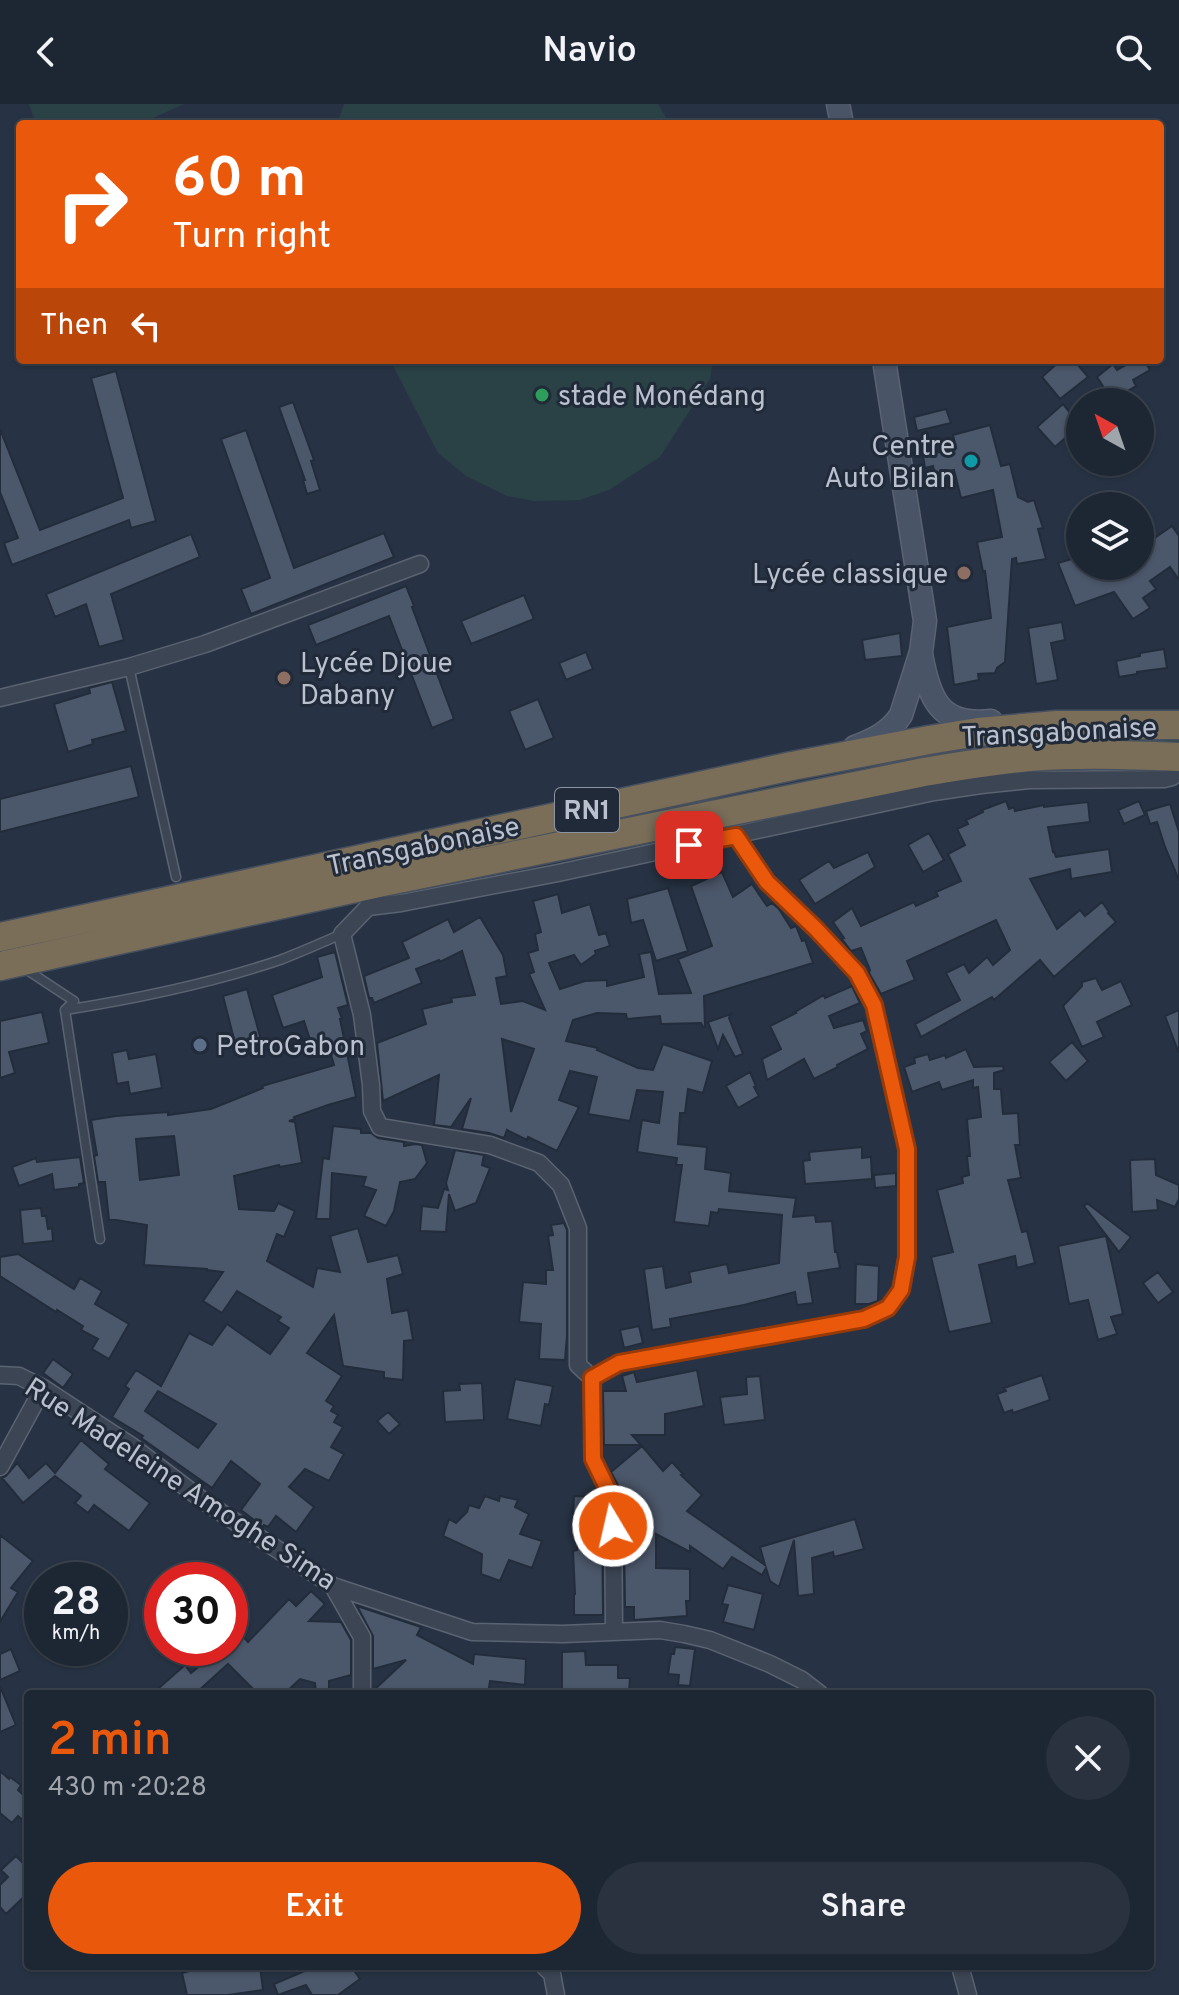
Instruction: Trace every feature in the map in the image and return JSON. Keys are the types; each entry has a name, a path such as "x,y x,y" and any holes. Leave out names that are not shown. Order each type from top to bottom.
{"highway":[{"name":"Transgabonaise","path":"0,937 792,766 978,732 1057,725 1179,725"},
{"name":"Transgabonaise","path":"8,964 383,882 555,861 924,772 1033,757 1116,754 1179,757"}],"street":[{"path":"792,766 865,743 890,729 901,715 921,652 924,608 885,364"},
{"path":"0,698 129,667 205,644 420,564"},
{"path":"921,652 930,692 936,704 954,718 983,722 1027,719 1057,725"},
{"path":"368,907 401,903 555,861 736,836 872,805 981,785 1029,780 1164,779 1179,771"},
{"path":"592,1378 619,1363 864,1319 888,1308 901,1290 907,1257 907,1149 874,1005 857,973 767,882 736,836"},
{"path":"383,882 368,907 342,934 362,1015 372,1111 380,1127 490,1145 539,1163 561,1185 578,1228 578,1365 592,1378 593,1459 613,1500 614,1631"},
{"name":"Rue Madeleine Amoghe Sima","path":"0,1375 19,1376 43,1388 133,1447 205,1502 333,1586 472,1632 563,1634 660,1630 710,1640 770,1664 815,1690"},
{"path":"0,1467 43,1388"},
{"path":"333,1586 362,1637 362,1690"},
{"path":"548,1970 552,1974 556,1995"},
{"path":"961,1970 968,1995"}],"lane":[{"path":"129,667 176,877"},
{"path":"65,1010 117,1002 234,974 282,959 342,934"},
{"path":"8,964 74,1001 65,1010"},
{"path":"65,1010 100,1239"}],"green space":[{"path":"29,104 184,104 149,120 35,120"},
{"path":"344,104 658,104 668,120 338,120"},
{"path":"392,364 712,364 710,379 660,457 609,490 580,500 535,501 507,496 466,476 438,453"},
{"path":"1179,735 1179,745 967,754 961,746 1007,737"}],"building":[{"path":"1057,364 1077,364 1088,377 1074,388 1066,388 1066,394 1060,399 1042,377"},
{"path":"1113,364 1117,370 1128,364 1146,364 1150,370 1133,380 1136,386 1133,388 1104,388 1097,377"},
{"path":"116,371 156,521 131,528 129,520 12,565 4,543 18,538 0,492 0,429 40,530 123,498 91,378"},
{"path":"293,402 314,460 311,461 320,490 307,494 279,407"},
{"path":"1063,404 1066,408 1066,437 1055,447 1037,427"},
{"path":"946,409 951,423 917,431 914,417"},
{"path":"990,425 1001,466 1010,464 1018,497 1028,502 1034,500 1043,528 1038,529 1046,559 1017,564 1016,558 1012,559 1005,662 995,673 978,674 979,680 954,685 947,627 991,618 985,571 977,542 1002,537 993,490 961,498 954,470 935,474 933,466 925,468 923,456 956,448 953,435"},
{"path":"246,430 294,568 384,533 394,557 251,614 241,589 270,578 221,439"},
{"path":"1172,526 1179,536 1179,580 1170,567 1154,578 1154,538"},
{"path":"191,534 200,557 111,594 124,640 99,647 86,604 55,617 46,594"},
{"path":"1066,561 1066,580 1151,580 1156,589 1143,598 1150,608 1133,619 1114,592 1075,606 1058,563"},
{"path":"406,586 454,719 432,728 389,616 316,645 308,625"},
{"path":"524,595 534,619 471,644 461,621"},
{"path":"1062,622 1065,640 1051,643 1058,680 1036,684 1028,628"},
{"path":"900,633 902,656 865,660 862,640"},
{"path":"1164,649 1167,668 1119,677 1116,661"},
{"path":"586,652 593,669 566,680 559,663"},
{"path":"112,682 126,731 92,740 93,744 68,752 54,704 90,693 89,688"},
{"path":"538,699 554,738 525,750 509,711"},
{"path":"131,766 139,797 0,832 0,799"},
{"path":"1006,801 1009,809 1014,807 1015,811 1044,805 1088,802 1090,822 1048,827 1053,852 1056,857 1109,849 1112,872 1071,879 1070,869 1030,879 1057,929 1080,910 1085,916 1102,902 1116,922 1054,977 1040,960 994,1000 992,997 921,1037 915,1024 960,1000 946,973 964,964 969,973 987,957 993,965 1010,950 996,920 907,961 915,980 881,994 869,973 861,948 851,951 833,922 852,908 861,926 914,902 916,906 938,896 936,892 961,881 948,854 965,845 957,829 968,824 966,820 982,810"},
{"path":"1139,801 1145,815 1124,824 1118,810"},
{"path":"1170,804 1179,832 1179,880 1157,822 1150,824 1146,811"},
{"path":"929,833 944,860 923,872 908,845"},
{"path":"868,852 875,867 815,904 799,880 829,861 834,868"},
{"path":"722,872 733,897 752,884 767,906 772,903 791,928 796,926 813,963 704,996 705,1027 701,1023 661,1024 660,1016 627,1019 626,1014 597,1013 573,1020 566,1041 598,1048 638,1068 653,1070 663,1044 712,1061 703,1093 688,1089 685,1113 680,1113 678,1144 707,1147 705,1169 731,1173 729,1191 796,1198 793,1217 815,1215 816,1222 832,1221 840,1268 808,1273 813,1303 797,1305 795,1292 670,1319 671,1327 652,1330 644,1269 663,1266 666,1288 691,1282 689,1272 727,1264 729,1273 779,1263 782,1215 719,1209 718,1213 711,1212 709,1226 674,1222 682,1165 676,1165 677,1158 637,1152 642,1120 659,1123 663,1092 637,1090 630,1121 588,1114 597,1077 570,1071 559,1100 579,1107 557,1151 507,1130 504,1138 462,1129 471,1098 451,1127 434,1125 439,1075 383,1101 377,1043 426,1024 422,1009 452,1002 451,998 475,995 462,951 416,969 422,983 374,1003 369,998 364,976 409,958 402,942 448,919 454,932 480,917 503,955 507,976 496,978 501,1004 523,1001 545,1010 529,974 534,972 528,953 538,950 535,934 541,932 533,901 558,894 562,913 590,904 599,935 606,933 610,946 595,951 596,954 581,965 574,955 549,963 560,989 585,981 607,980 607,986 644,977 639,954 651,952 659,994 691,993 678,959 712,946 691,886","holes":["502,1039 534,1049 511,1112"]},
{"path":"668,888 688,951 656,961 643,920 631,923 627,899"},
{"path":"335,952 348,1005 338,1008 356,1097 289,1121 295,1122 302,1163 234,1176 239,1209 274,1211 278,1203 295,1211 284,1237 277,1234 267,1261 313,1287 317,1268 340,1272 330,1236 358,1228 368,1262 398,1255 403,1274 387,1279 392,1313 408,1310 413,1340 404,1341 403,1380 384,1378 384,1372 343,1366 334,1315 307,1353 342,1376 326,1401 334,1406 331,1411 338,1415 334,1422 343,1427 331,1447 344,1454 329,1481 305,1469 289,1487 314,1507 296,1532 276,1516 268,1527 263,1527 241,1510 260,1484 231,1461 212,1488 141,1438 143,1436 112,1417 129,1389 125,1386 136,1370 161,1386 189,1333 212,1345 227,1324 270,1354 289,1328 278,1321 281,1317 237,1291 222,1313 203,1301 223,1272 144,1265 147,1225 109,1220 105,1182 98,1182 91,1120 211,1109 262,1086 334,1065 327,1041 312,1046 304,1021 283,1028 272,995 322,977 317,957","holes":["174,1136 179,1175 140,1180 136,1139","158,1391 216,1424 198,1448 145,1411"]},
{"path":"1096,978 1102,990 1121,981 1132,1005 1097,1022 1104,1037 1082,1047 1063,1006 1082,986 1082,982"},
{"path":"852,986 860,1003 829,1016 834,1028 863,1020 867,1031 861,1034 868,1049 814,1079 804,1059 767,1080 762,1059 781,1049 770,1026 824,995 825,998"},
{"path":"247,989 261,1040 236,1047 223,996"},
{"path":"1179,1010 1179,1050 1178,1051 1165,1016"},
{"path":"42,1012 49,1043 9,1052 15,1073 0,1078 0,1021"},
{"path":"731,1014 729,1018 743,1054 735,1057 723,1035 718,1049 708,1022"},
{"path":"1072,1042 1088,1061 1066,1081 1049,1062"},
{"path":"966,1049 974,1067 1003,1066 1004,1070 994,1073 994,1089 1001,1089 1003,1114 1018,1113 1020,1145 1015,1145 1021,1178 1008,1180 1022,1232 1027,1231 1035,1263 1017,1268 1015,1256 979,1265 992,1323 949,1332 931,1257 953,1252 937,1190 963,1183 962,1177 969,1175 967,1119 981,1117 978,1087 973,1088 973,1080 942,1090 939,1082 912,1092 904,1067 915,1063 914,1058 928,1054 930,1060 945,1055 946,1058"},
{"path":"127,1050 129,1059 156,1054 162,1088 130,1094 128,1082 117,1084 112,1053"},
{"path":"750,1072 759,1096 738,1108 726,1086"},
{"path":"333,1126 361,1129 361,1133 404,1142 404,1146 422,1145 427,1163 415,1179 400,1182 394,1211 386,1226 364,1216 376,1190 363,1186 366,1177 332,1173 330,1219 316,1219 323,1158 329,1159"},
{"path":"862,1147 862,1158 871,1157 872,1179 805,1184 803,1161 810,1160 809,1152"},
{"path":"455,1150 484,1155 482,1165 490,1168 476,1203 455,1211 449,1194 446,1232 420,1231 422,1206 438,1208 444,1189 448,1190 446,1183"},
{"path":"80,1157 84,1183 79,1187 54,1190 52,1174 19,1186 12,1167 36,1158 37,1162"},
{"path":"1155,1159 1156,1175 1179,1185 1179,1199 1175,1207 1157,1200 1158,1210 1132,1212 1130,1160"},
{"path":"896,1173 896,1186 875,1188 874,1175"},
{"path":"1087,1203 1131,1237 1119,1252 1084,1206"},
{"path":"41,1208 48,1229 52,1228 53,1241 23,1244 20,1210"},
{"path":"564,1223 567,1230 565,1360 539,1359 541,1324 519,1322 523,1282 546,1284 546,1270 553,1270 548,1236 553,1235 551,1225"},
{"path":"1106,1236 1123,1314 1111,1317 1117,1334 1098,1340 1088,1300 1069,1304 1058,1246"},
{"path":"18,1254 74,1289 80,1278 102,1291 95,1304 129,1324 109,1359 92,1349 98,1339 81,1330 83,1326 0,1276 0,1257"},
{"path":"856,1264 879,1266 878,1301 855,1304"},
{"path":"1158,1272 1173,1292 1158,1303 1143,1283"},
{"path":"639,1326 643,1343 624,1348 620,1330"},
{"path":"53,1359 73,1374 63,1388 43,1373"},
{"path":"697,1370 704,1406 665,1414 665,1435 632,1435 641,1445 604,1445 603,1391 626,1391 622,1376 634,1372 637,1382"},
{"path":"1042,1375 1050,1400 1013,1413 1012,1410 1004,1413 997,1394 1006,1391 1004,1388"},
{"path":"760,1376 765,1420 724,1425 720,1397 747,1394 746,1377"},
{"path":"515,1379 553,1386 549,1405 545,1404 541,1426 507,1419"},
{"path":"482,1383 484,1420 445,1422 443,1391 460,1390 459,1384"},
{"path":"388,1412 400,1424 389,1434 377,1421"},
{"path":"81,1440 109,1464 105,1469 150,1503 129,1531 94,1505 88,1513 75,1503 81,1496 55,1476 23,1503 2,1478 17,1463 29,1478 46,1463 55,1473"},
{"path":"642,1446 663,1471 672,1462 702,1495 687,1511 765,1565 760,1547 855,1519 864,1549 834,1557 833,1552 812,1558 814,1594 798,1596 794,1540 779,1587 770,1581 766,1568 762,1575 732,1557 723,1569 690,1546 690,1552 656,1534 656,1568 690,1569 687,1616 634,1620 634,1607 625,1607 624,1538 627,1538 641,1511 620,1489 611,1472"},
{"path":"485,1496 499,1501 500,1496 518,1500 515,1507 529,1514 520,1534 542,1541 532,1568 509,1560 500,1581 481,1574 482,1554 443,1536 449,1519 456,1523 467,1512 469,1505 479,1508"},
{"path":"574,1496 599,1497 602,1503 603,1615 574,1615 573,1551 577,1550 578,1514 573,1514"},
{"path":"0,1535 33,1561 24,1562 24,1572 11,1588 18,1592 0,1622"},
{"path":"728,1585 763,1594 754,1630 723,1622 728,1605 722,1604"},
{"path":"311,1591 325,1604 309,1621 341,1622 351,1640 351,1675 329,1681 329,1690 316,1690 315,1683 300,1679 288,1690 254,1690 230,1666 248,1666 248,1642 289,1599 296,1606"},
{"path":"357,1606 421,1627 417,1635 473,1664 474,1654 526,1659 525,1685 490,1681 489,1690 374,1690 406,1660 373,1669 373,1636"},
{"path":"675,1647 695,1649 690,1686 678,1685 679,1675 668,1674"},
{"path":"11,1649 20,1671 0,1680 0,1654"},
{"path":"585,1651 586,1665 618,1665 618,1678 630,1678 629,1690 562,1690 562,1652"},
{"path":"184,1666 191,1673 199,1666 226,1666 199,1690 157,1690"},
{"path":"0,1686 16,1725 0,1732"},
{"path":"0,1771 21,1785 18,1790 24,1795 24,1821 18,1816 12,1823 0,1813"},
{"path":"16,1856 24,1864 24,1897 6,1914 0,1907 0,1885 8,1877 1,1870"},
{"path":"193,1970 260,1970 263,1990 228,1995 187,1995 182,1973"},
{"path":"307,1970 354,1970 360,1979 338,1995 312,1995 306,1985 278,1995 274,1984"}],"place":[{"name":"stade Monédang","path":"542,395"},
{"name":"Centre Auto Bilan","path":"971,461"},
{"name":"Lycée classique","path":"964,573"},
{"name":"Lycée Djoue Dabany","path":"284,678"},
{"name":"PetroGabon","path":"200,1045"}],"route":[{"path":"613,1526 613,1500 593,1459 592,1378 619,1363 864,1319 888,1308 901,1290 907,1257 907,1149 874,1005 857,973 767,882 736,836 689,845"}]}
